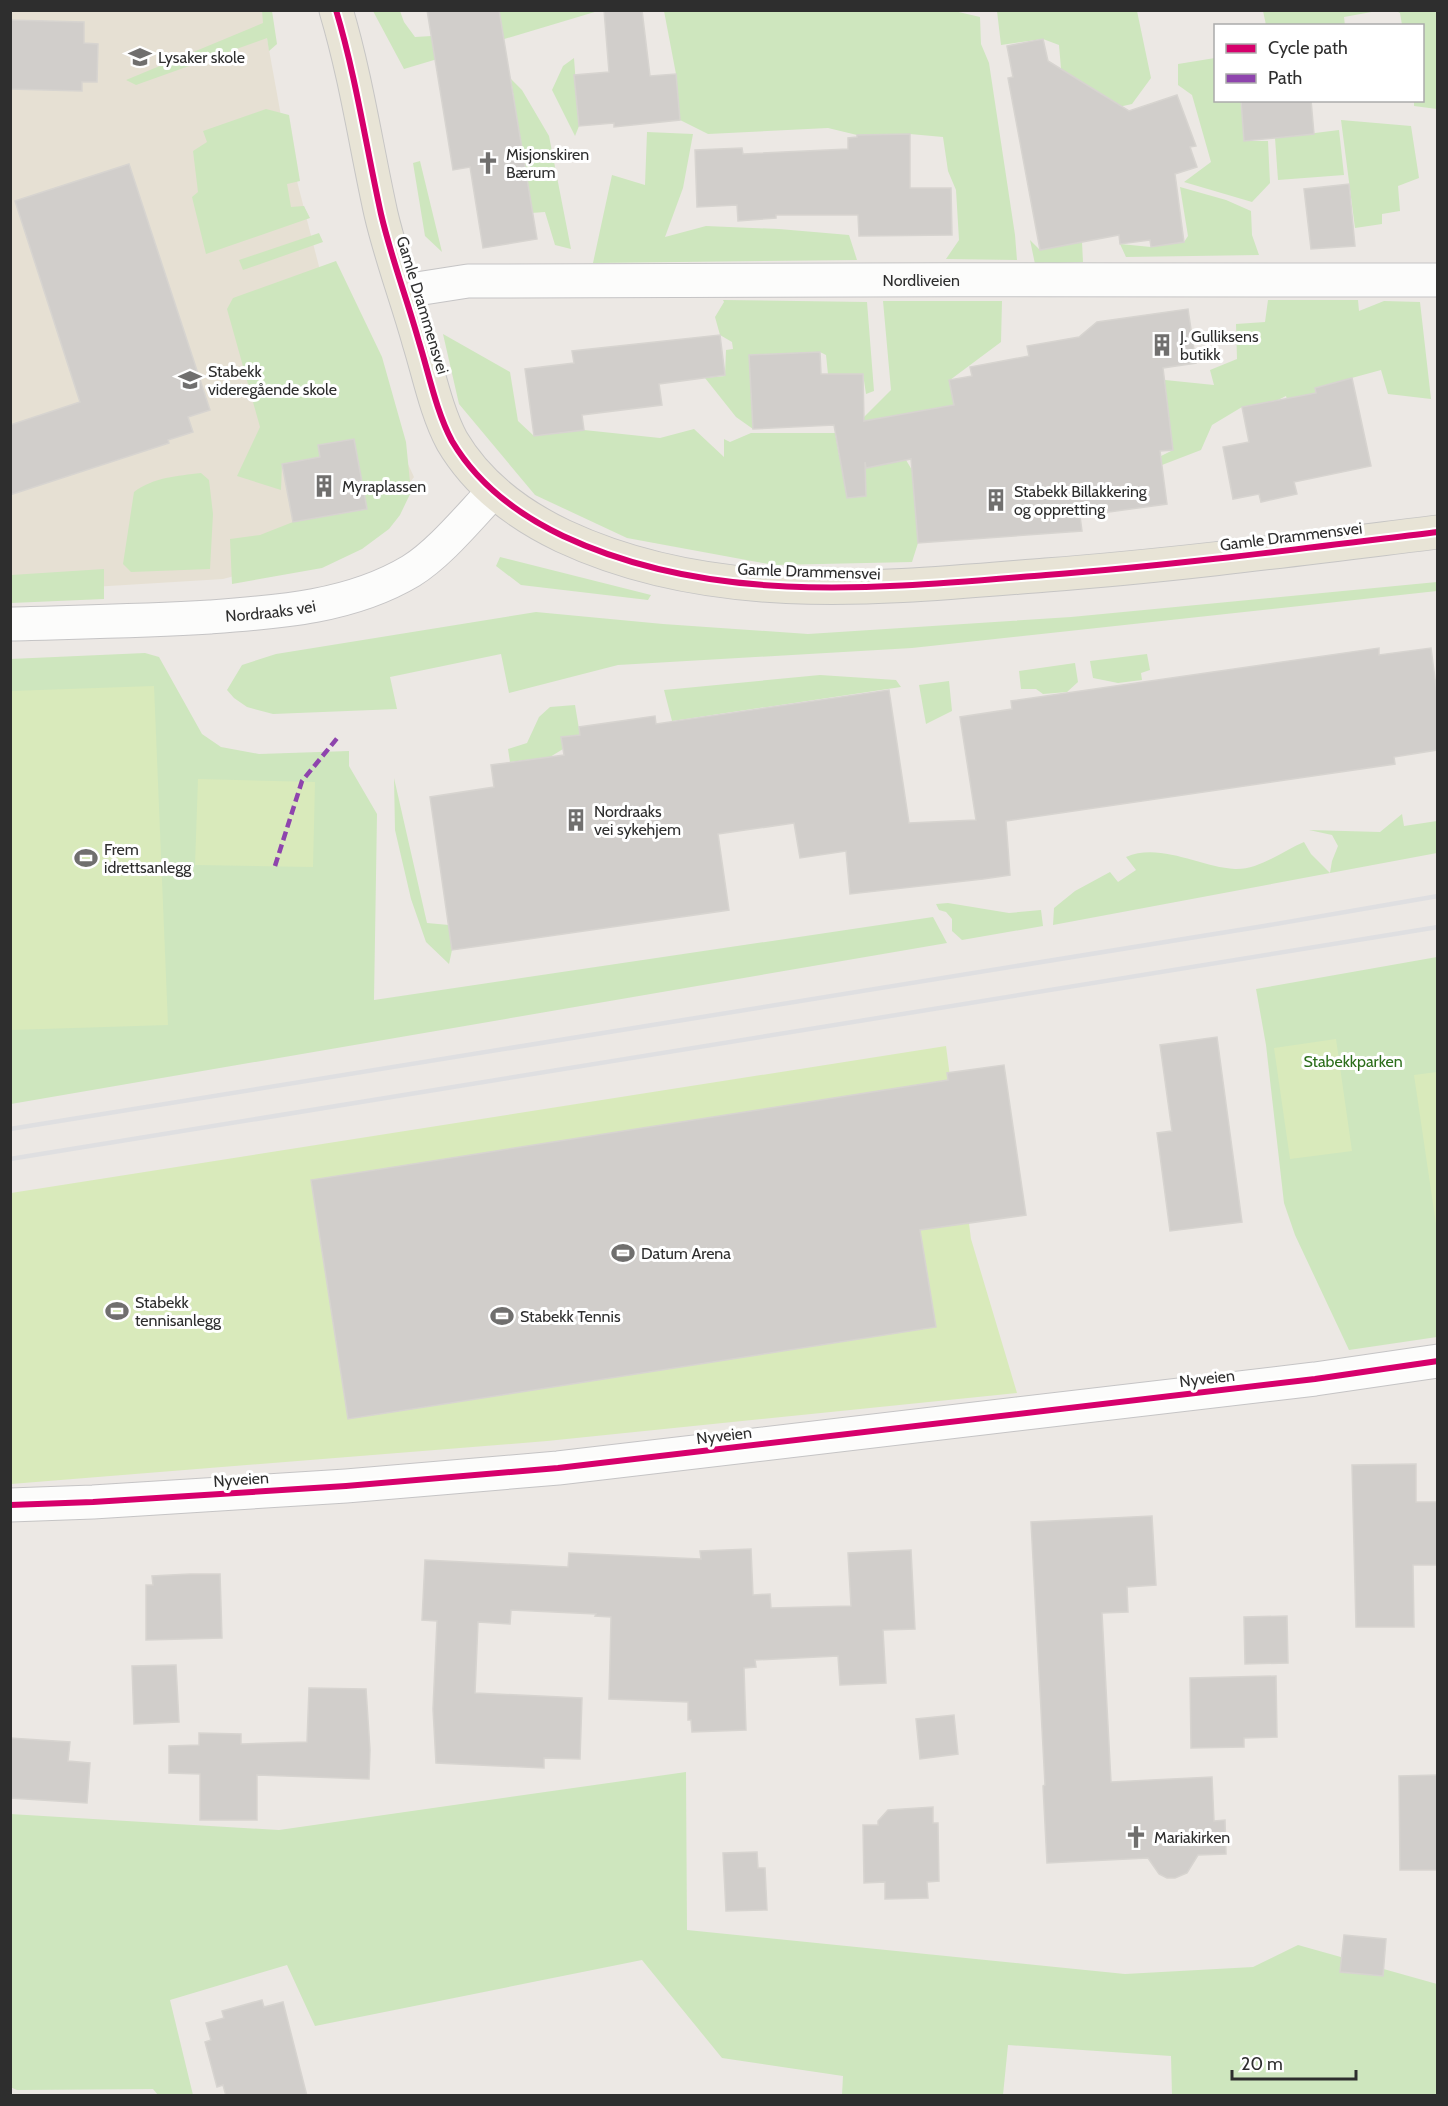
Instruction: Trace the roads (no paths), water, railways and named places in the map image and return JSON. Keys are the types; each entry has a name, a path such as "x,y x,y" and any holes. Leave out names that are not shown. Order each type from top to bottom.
{"main road":[{"name":"Gamle Drammensvei","path":"336,10 355,81 382,217 438,404 451,438 468,464 493,492 519,513 590,548 651,567 706,580 770,586 902,587 1122,570 1437,532"}],"street":[{"name":"Nordliveien","path":"404,291 480,281 1437,279"},
{"name":"Nordraaks vei","path":"10,624 187,618 287,611 363,595 413,570 446,541 493,492"},
{"name":"Nyveien","path":"10,1505 346,1486 558,1468 1315,1379 1437,1361"}],"railway":[{"path":"10,1129 1438,896"},
{"path":"10,1159 1438,927"}],"place":[{"name":"Lysaker skole","path":"140,57"},
{"name":"Misjonskiren Bærum","path":"488,163"},
{"name":"J. Gulliksens butikk","path":"1162,345"},
{"name":"Stabekk videregående skole","path":"190,380"},
{"name":"Myraplassen","path":"324,486"},
{"name":"Stabekk Billakkering og oppretting","path":"996,500"},
{"name":"Nordraaks vei sykehjem","path":"576,820"},
{"name":"Frem idrettsanlegg","path":"86,858"},
{"name":"Datum Arena","path":"623,1253"},
{"name":"Stabekk tennisanlegg","path":"117,1311"},
{"name":"Stabekk Tennis","path":"502,1316"},
{"name":"Mariakirken","path":"1136,1837"}],"park label":[{"name":"Stabekkparken","path":"1353,1061"}]}
